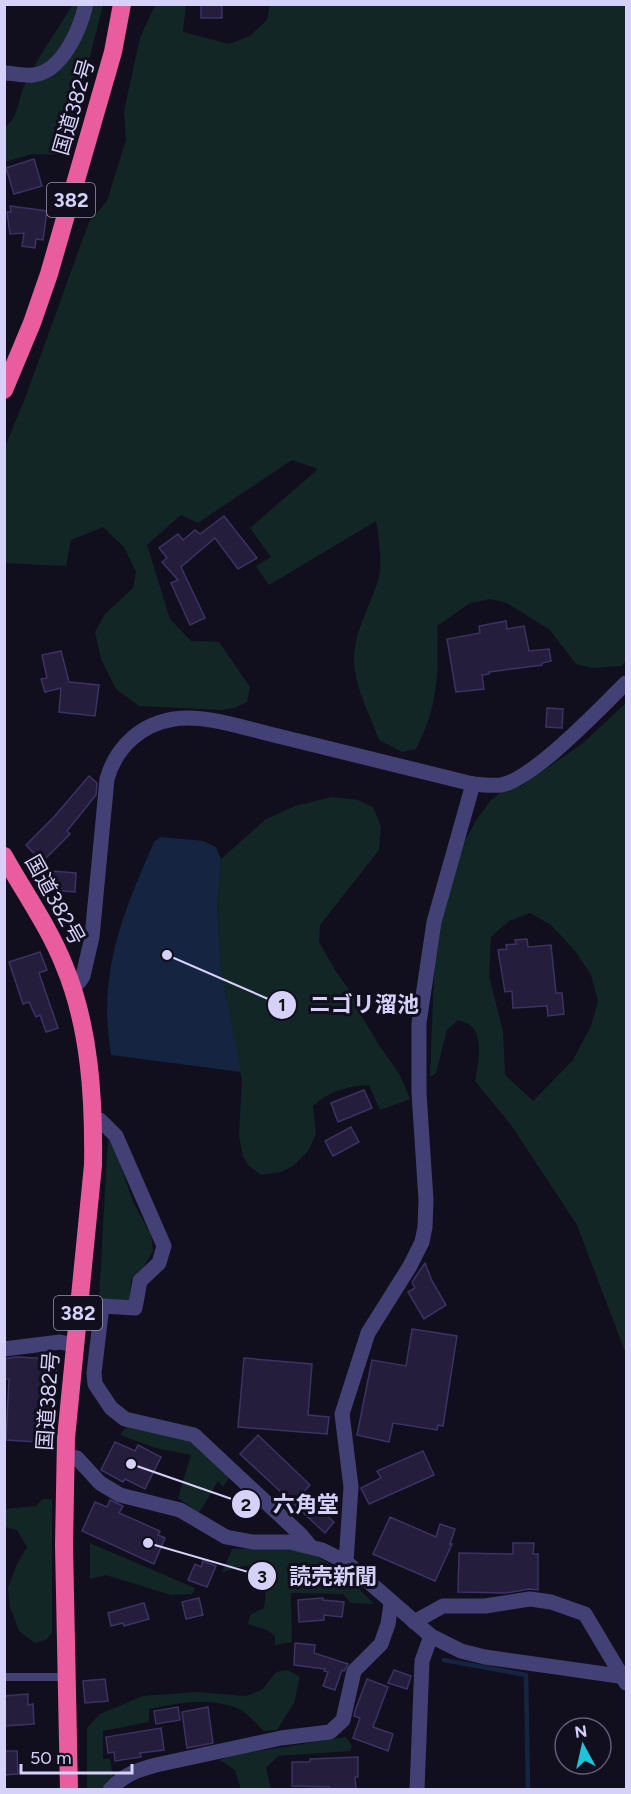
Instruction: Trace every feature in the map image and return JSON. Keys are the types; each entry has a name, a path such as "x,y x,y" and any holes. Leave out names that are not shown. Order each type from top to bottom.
{"highway":[{"name":"国道382号","path":"4,390 32,323 48,274 113,52 122,4"},
{"name":"国道382号","path":"4,856 54,942 72,985 88,1062 94,1120 93,1165 74,1345 66,1455 64,1545 69,1790"}],"street":[{"path":"4,73 34,75 51,68 68,49 84,15 86,4"},
{"path":"72,985 79,982 83,976 92,937 107,779 122,747 139,733 158,723 176,718 226,724 473,784 501,785 527,773 554,752 627,682"},
{"path":"346,1562 351,1487 342,1414 368,1333 410,1266 422,1242 426,1200 419,1093 419,1023 434,922 473,784"},
{"path":"94,1120 100,1120 116,1136 164,1246 159,1263 140,1281 135,1308 102,1306 94,1372 95,1384 111,1408 125,1419 194,1435 310,1546"},
{"path":"4,1349 60,1342 74,1345"},
{"path":"66,1455 77,1458 100,1483 120,1495 180,1510 226,1537 253,1542 290,1542 331,1554 346,1562 431,1636 461,1651 485,1657 625,1679"},
{"path":"414,1622 443,1606 484,1606 530,1599 551,1602 585,1614 625,1679"},
{"path":"110,1790 120,1778 146,1768 281,1738 330,1732 343,1720 354,1671 381,1644 388,1624 391,1603"},
{"path":"417,1790 422,1661 431,1636"}],"lane":[{"path":"4,1677 67,1677"}],"green space":[{"path":"72,5 103,5 65,155 32,154 5,162 5,127 13,119 24,86 35,65"},
{"path":"155,5 186,5 183,32 229,44 250,36 267,20 270,5 626,5 626,661 622,666 593,668 576,664 550,630 507,603 490,599 470,603 437,626 436,689 429,719 416,749 402,752 379,740 360,691 354,661 360,628 379,577 380,549 376,521 269,585 256,566 271,557 250,528 318,469 292,460 198,523 181,515 147,545 170,619 191,641 219,642 250,687 247,702 235,708 221,710 139,706 116,689 101,659 95,632 105,614 133,588 136,572 124,547 103,527 71,540 66,566 5,563 5,447 89,222 107,201 126,140 124,111 140,38"},
{"path":"626,703 626,1354 577,1225 511,1125 475,1081 479,1044 478,1037 470,1025 458,1020 447,1030 436,1073 430,1077 435,948 444,902 463,845 475,822 491,800 504,790 521,786 582,744","holes":["530,913 551,925 576,952 591,975 598,1001 591,1026 573,1060 533,1101 505,1075 503,1031 489,976 491,937 509,921"]},
{"path":"332,797 358,800 373,807 381,827 379,850 320,925 319,942 355,998 359,1012 379,1045 400,1075 410,1099 380,1110 369,1085 346,1088 332,1093 313,1106 316,1134 308,1151 293,1166 281,1172 261,1175 248,1165 243,1156 239,1136 242,1080 221,969 217,907 221,859 266,819 295,806"},
{"path":"108,1139 114,1145 133,1202 151,1235 153,1251 142,1270 131,1280 130,1303 99,1299"},
{"path":"127,1426 191,1441 229,1477 223,1487 218,1481 199,1513 178,1498 191,1455 156,1448 120,1435"},
{"path":"43,1499 52,1499 52,1633 46,1640 35,1643 19,1631 10,1607 8,1588 17,1564 27,1547 17,1530 5,1527 5,1509 36,1506"},
{"path":"90,1543 195,1588 192,1594 171,1595 106,1575 90,1579"},
{"path":"232,1549 300,1550 319,1557 374,1604 351,1603 343,1594 291,1593 292,1642 275,1645 275,1636 267,1630 248,1624 250,1615 264,1608 265,1585 259,1570 245,1566 222,1573"},
{"path":"288,1670 300,1677 294,1703 277,1730 264,1731 239,1709 217,1703 183,1703 149,1709 149,1722 103,1731 103,1759 110,1759 113,1778 101,1789 87,1789 87,1728 100,1714 143,1696 196,1692 246,1696 263,1689 276,1672"},
{"path":"346,1737 352,1746 350,1751 278,1756 266,1768 271,1789 241,1789 235,1770 220,1760 233,1755"}],"water":[{"path":"161,837 203,841 216,847 221,859 217,907 221,969 241,1072 111,1055 107,1009 111,964 129,903 154,842"}],"building":[{"path":"201,4 222,4 222,18 201,18"},
{"path":"34,159 42,186 14,194 6,168"},
{"path":"10,206 47,211 43,240 36,239 35,248 22,246 24,233 10,234 7,212 11,212"},
{"path":"224,516 257,558 238,569 215,538 181,567 205,618 190,625 171,583 178,580 162,562 167,558 159,548 178,534 183,540 195,530 200,534"},
{"path":"506,621 507,629 524,626 529,651 549,649 551,661 542,663 542,665 489,672 489,674 482,675 484,689 456,692 447,639 480,633 479,626"},
{"path":"61,651 69,682 99,685 95,716 59,712 61,688 45,692 41,679 47,678 42,655"},
{"path":"547,708 563,709 562,728 546,727"},
{"path":"89,776 97,783 96,795 67,831 70,834 42,862 26,845"},
{"path":"51,871 76,873 75,892 49,890"},
{"path":"527,939 528,947 551,945 556,993 562,993 564,1014 548,1016 547,1006 513,1008 512,991 505,992 498,950 507,949 506,945 516,944 515,940"},
{"path":"40,952 47,970 39,973 58,1028 46,1032 40,1015 36,1017 29,1002 23,1004 9,962"},
{"path":"364,1090 372,1108 338,1122 331,1103"},
{"path":"351,1127 359,1142 333,1156 325,1141"},
{"path":"425,1263 446,1305 424,1319 408,1292 415,1288 412,1282"},
{"path":"412,1329 457,1336 443,1426 438,1425 437,1430 393,1423 389,1442 357,1435 372,1360 406,1366"},
{"path":"16,1357 57,1359 53,1443 6,1440 9,1379 4,1379 4,1359"},
{"path":"244,1358 312,1364 308,1415 329,1417 327,1434 238,1427"},
{"path":"258,1435 310,1485 302,1494 334,1522 325,1533 240,1454"},
{"path":"115,1442 135,1451 138,1445 161,1457 145,1489 125,1479 123,1482 101,1470"},
{"path":"423,1451 434,1475 369,1504 361,1488 381,1478 377,1471"},
{"path":"110,1500 123,1506 119,1513 160,1531 158,1535 165,1538 154,1564 82,1531 95,1502 107,1507"},
{"path":"390,1517 436,1537 440,1524 455,1529 450,1544 452,1544 435,1581 373,1554"},
{"path":"513,1543 534,1543 533,1554 538,1554 538,1590 529,1589 506,1593 458,1592 459,1553 513,1554"},
{"path":"203,1561 216,1566 207,1587 188,1580 195,1564 201,1567"},
{"path":"199,1598 203,1615 186,1619 182,1602"},
{"path":"323,1598 323,1600 344,1602 342,1617 324,1615 324,1620 299,1622 298,1600"},
{"path":"144,1603 149,1619 124,1626 123,1623 111,1626 108,1613"},
{"path":"295,1643 315,1645 314,1653 348,1664 344,1671 342,1670 335,1690 323,1686 328,1672 324,1671 325,1669 294,1665"},
{"path":"394,1670 411,1676 407,1689 388,1683"},
{"path":"105,1679 108,1701 85,1703 83,1681"},
{"path":"367,1679 388,1687 373,1727 393,1734 388,1751 353,1738 360,1718 354,1716 355,1711"},
{"path":"28,1694 28,1705 33,1704 34,1724 4,1726 4,1696"},
{"path":"178,1707 180,1720 156,1724 154,1711"},
{"path":"208,1707 213,1743 187,1748 182,1712"},
{"path":"161,1728 164,1750 140,1753 141,1757 115,1761 114,1752 108,1753 106,1737"},
{"path":"4,1751 17,1751 18,1774 4,1775"},
{"path":"358,1757 356,1790 292,1786 292,1762"}],"waterway":[{"path":"444,1660 526,1675 528,1790"}],"place":[{"name":"ニゴリ溜池","path":"167,955"},
{"name":"六角堂","path":"131,1464"},
{"name":"読売新聞","path":"148,1543"}]}
